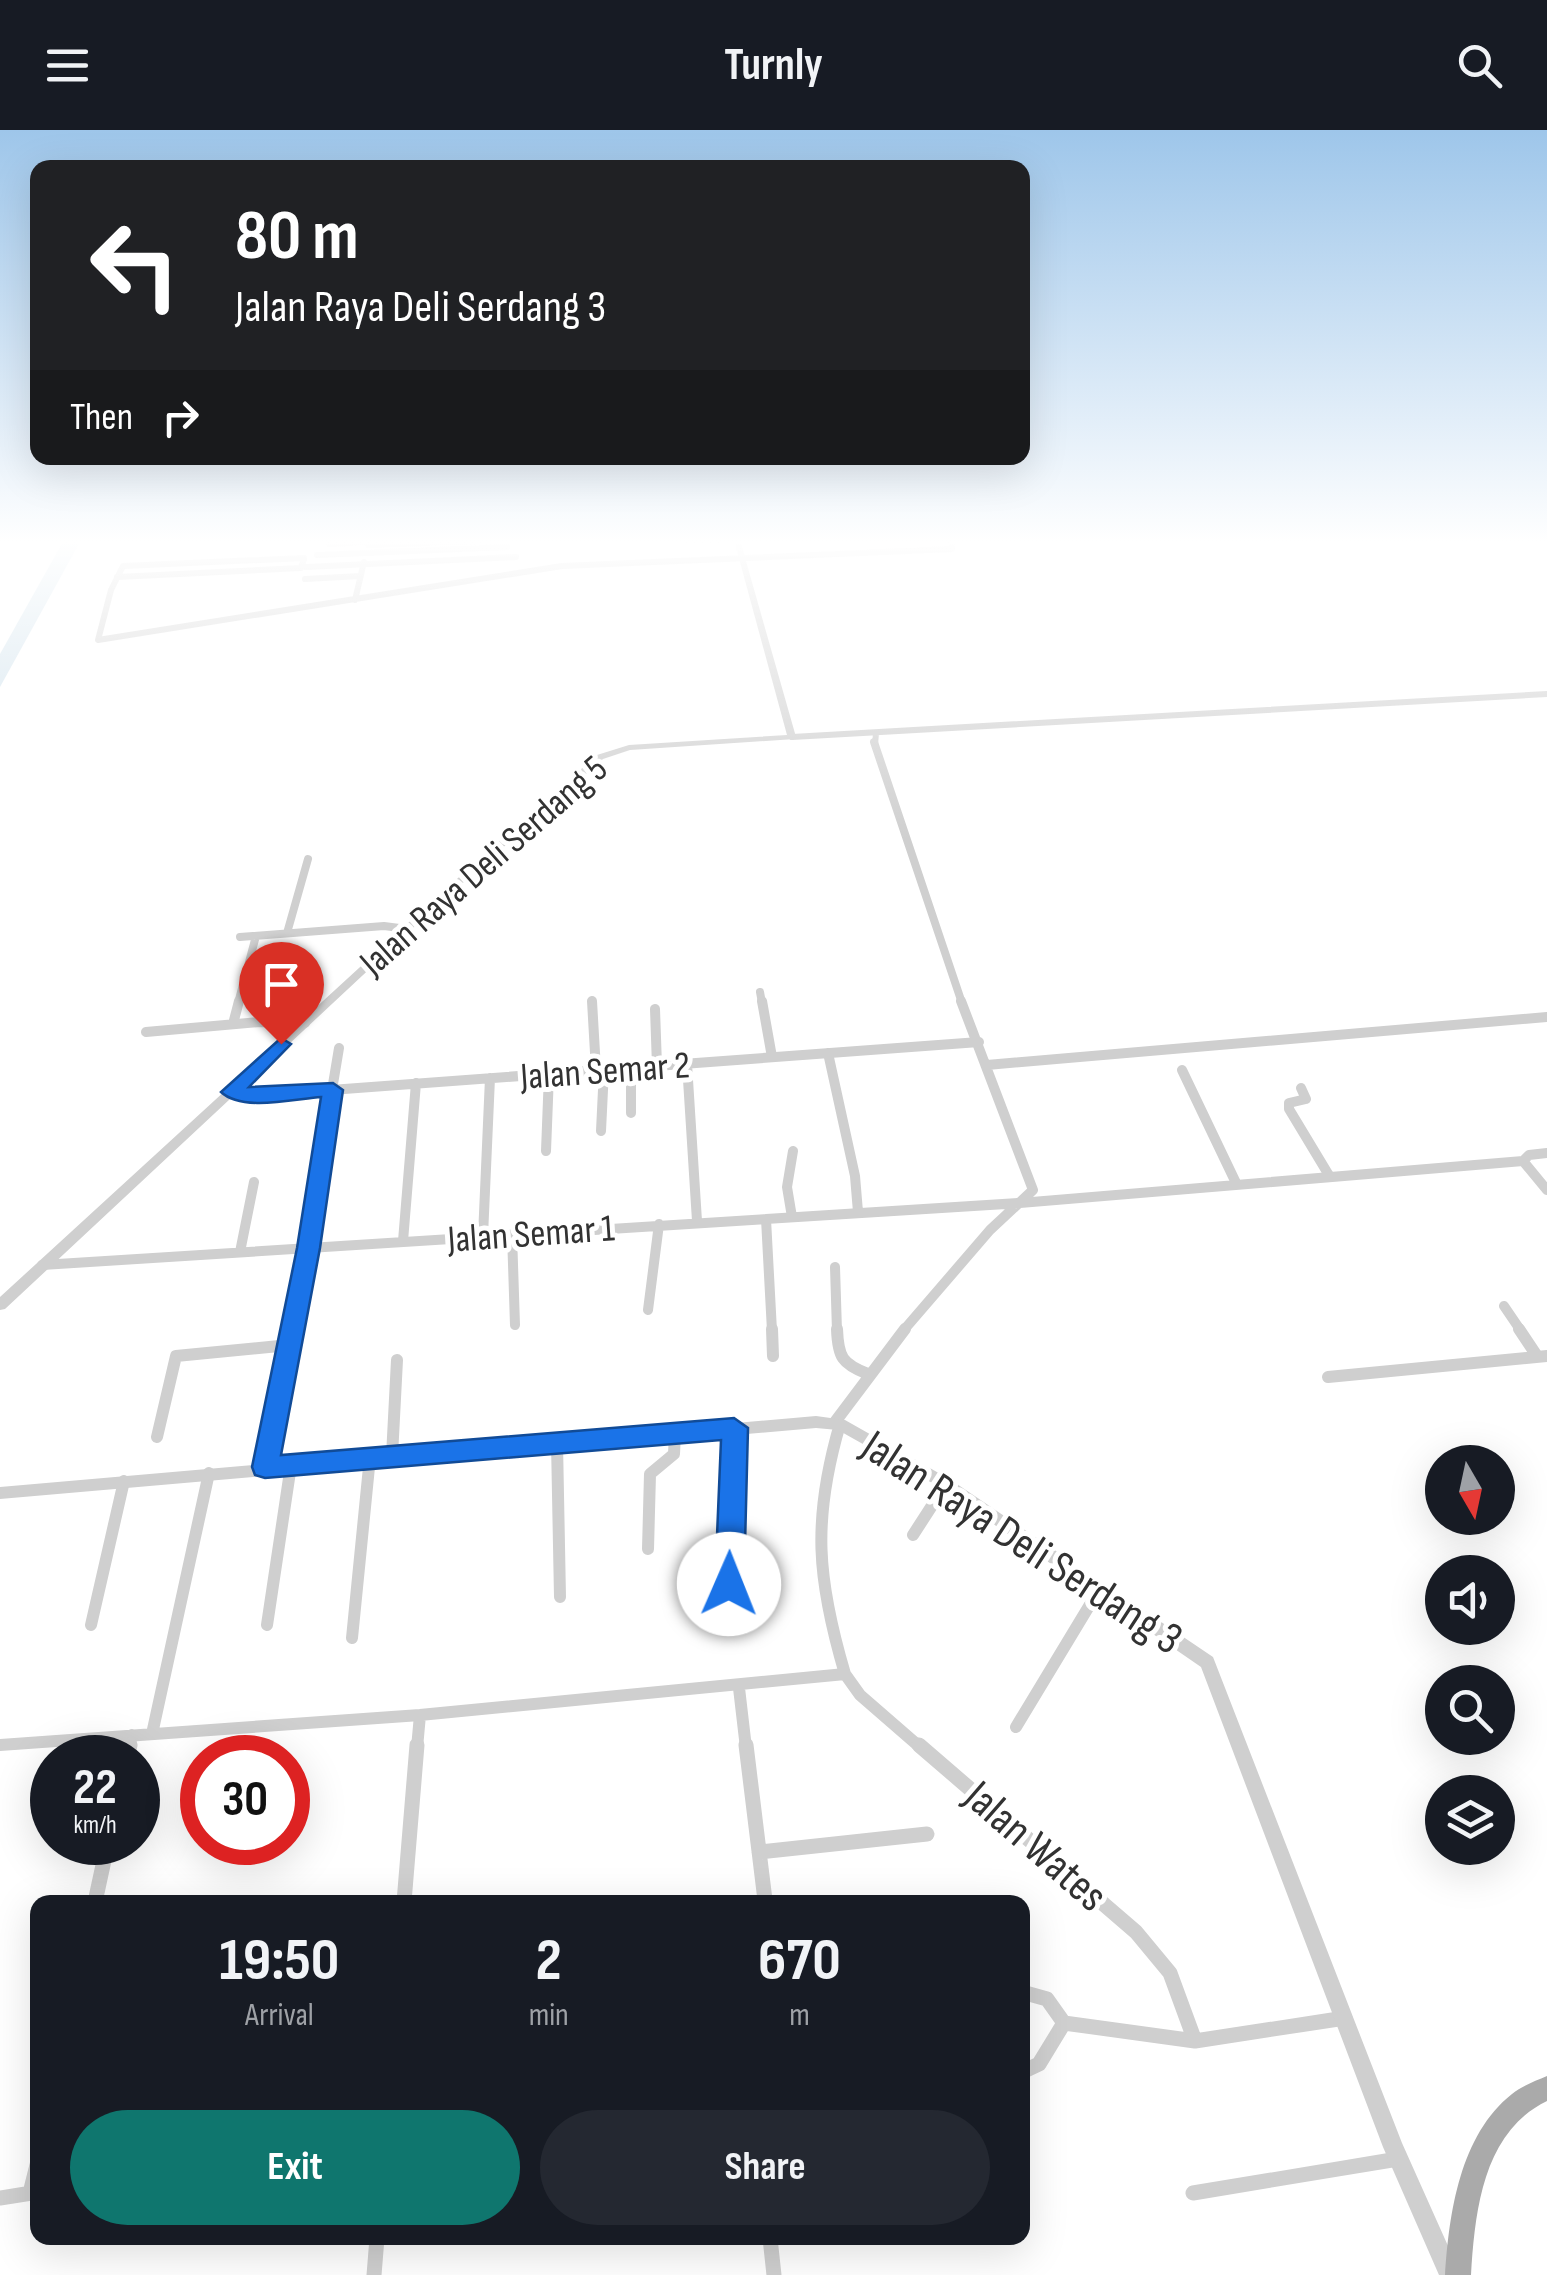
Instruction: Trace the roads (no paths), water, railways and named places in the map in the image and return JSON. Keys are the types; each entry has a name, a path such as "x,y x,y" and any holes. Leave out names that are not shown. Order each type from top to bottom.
{"main road":[{"path":"1458,2275 1467,2203 1486,2142 1509,2111 1547,2088"}],"street":[{"path":"764,640 792,737 1547,694"},
{"path":"132,1735 739,1688 845,1674 824,1606 815,1547 838,1423 868,1374 990,1230 1008,1203 1033,1190 940,945 874,743 876,732"},
{"name":"Jalan Raya Deli Serdang 5","path":"0,1305 47,1266 407,929 606,754 792,737"},
{"path":"287,933 308,859"},
{"path":"240,937 390,926 407,929"},
{"path":"233,1024 256,936"},
{"path":"760,992 772,1058"},
{"path":"592,1000 600,1070 601,1131"},
{"path":"655,1009 656,1066"},
{"path":"987,1065 1547,1017"},
{"path":"146,1032 233,1024 305,1023"},
{"name":"Jalan Semar 2","path":"232,1092 333,1090 979,1042"},
{"path":"265,1467 309,1248 339,1048"},
{"path":"828,1054 855,1176 858,1212"},
{"path":"687,1064 696,1222"},
{"path":"630,1113 631,1068"},
{"path":"1182,1070 1236,1185"},
{"path":"546,1151 549,1074"},
{"path":"484,1236 490,1078"},
{"path":"403,1242 416,1084"},
{"path":"1301,1088 1306,1099 1289,1103 1289,1109 1330,1177"},
{"path":"792,1217 788,1187 794,1151"},
{"name":"Jalan Semar 1","path":"47,1266 1008,1203 1523,1161 1529,1155 1547,1153"},
{"path":"1523,1161 1547,1190"},
{"path":"240,1252 254,1182"},
{"path":"766,1218 772,1356"},
{"path":"648,1310 658,1224"},
{"path":"512,1234 515,1325"},
{"path":"835,1267 838,1353 845,1364 868,1374"},
{"path":"1504,1306 1542,1356"},
{"path":"157,1436 176,1356 290,1345"},
{"path":"1328,1377 1542,1356"},
{"path":"392,1456 397,1360"},
{"name":"Jalan Raya Deli Serdang 3","path":"0,1493 392,1456 838,1423 946,1484 1207,1662 1286,1876 1398,2159 1450,2275"},
{"path":"729,1584 734,1428"},
{"path":"648,1550 650,1474 674,1454 675,1433"},
{"path":"557,1443 560,1597"},
{"path":"352,1638 370,1458"},
{"path":"266,1625 292,1465"},
{"path":"152,1734 209,1473"},
{"path":"91,1625 124,1481"},
{"path":"913,1534 946,1484"},
{"path":"1016,1727 1100,1588"},
{"name":"Jalan Wates","path":"845,1674 860,1695 1136,1932 1170,1973 1195,2041"},
{"path":"739,1688 764,1895"},
{"path":"405,1895 420,1715"},
{"path":"0,1745 30,1743"},
{"path":"760,1852 927,1834"},
{"path":"97,1895 103,1865"},
{"path":"1030,1994 1047,1999 1064,2023 1195,2041 1345,2018"},
{"path":"1030,2067 1043,2058 1064,2023"},
{"path":"1193,2193 1398,2159"},
{"path":"0,2198 30,2193"},
{"path":"374,2275 376,2245"},
{"path":"771,2245 774,2275"}],"water":[{"path":"8,640 26,640 0,687 0,654"}]}
